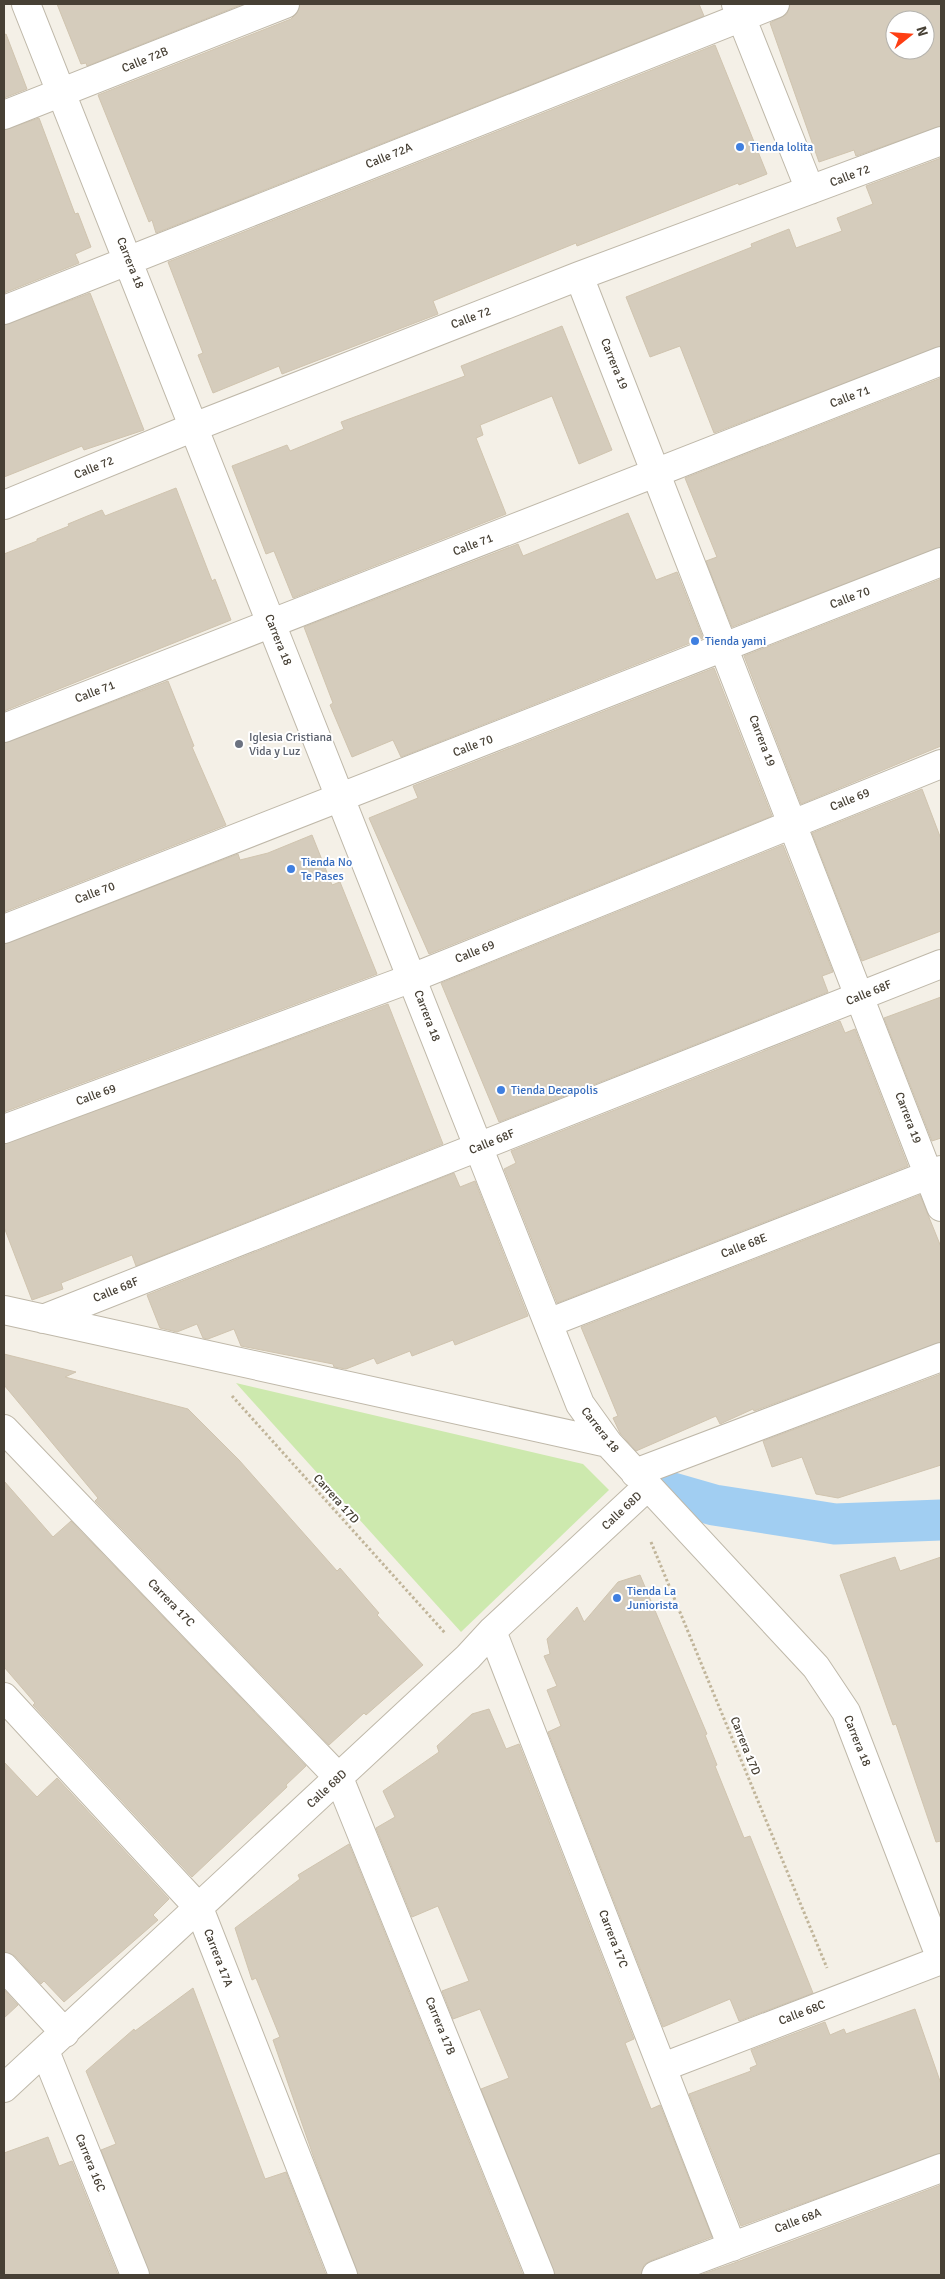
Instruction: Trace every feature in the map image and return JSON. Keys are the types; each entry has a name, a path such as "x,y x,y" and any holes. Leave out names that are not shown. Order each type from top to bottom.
{"street":[{"name":"Carrera 18","path":"26,4 129,260 580,1404 639,1487 816,1667 846,1712 941,1959"},
{"name":"Calle 72B","path":"4,115 286,4"},
{"name":"Calle 72A","path":"4,310 738,10 775,4"},
{"path":"738,10 810,190"},
{"name":"Calle 72","path":"4,505 194,427 579,276 941,141"},
{"name":"Carrera 19","path":"579,276 861,996 936,1172 941,1207"},
{"name":"Calle 71","path":"4,728 941,362"},
{"name":"Calle 70","path":"4,929 941,562"},
{"name":"Calle 69","path":"4,1129 412,978 941,764"},
{"name":"Calle 68F","path":"44,1319 941,964"},
{"name":"Calle 68E","path":"548,1323 936,1172"},
{"path":"4,1310 608,1443"},
{"name":"Calle 68D","path":"4,2088 468,1658 492,1631 639,1487 941,1357"},
{"name":"Carrera 17C","path":"4,1430 339,1778"},
{"name":"Carrera 17C","path":"492,1631 732,2247"},
{"name":"Carrera 17A","path":"4,1697 199,1908 343,2275"},
{"name":"Carrera 17B","path":"339,1778 540,2275"},
{"name":"Calle 68C","path":"663,2067 941,1959"},
{"path":"4,1967 65,2033"},
{"name":"Carrera 16C","path":"45,2051 135,2275"},
{"name":"Calle 68A","path":"656,2275 941,2168"}],"path":[{"name":"Carrera 17D","path":"231,1395 468,1658"},
{"name":"Carrera 17D","path":"639,1487 840,1999"}],"green space":[{"path":"236,1383 583,1464 609,1490 461,1632"}],"building":[{"path":"57,4 243,4 87,66 86,63 81,64"},
{"path":"300,4 699,4 704,16 156,233 152,220 149,222 98,95 291,19 297,13"},
{"path":"790,4 941,4 941,126 856,156 854,150 819,162 770,23 787,14"},
{"path":"6,34 27,89 4,98 4,35"},
{"path":"715,45 767,174 739,185 738,183 577,246 576,243 433,301 438,314 282,374 279,366 213,393 198,355 203,353 168,262"},
{"path":"39,118 75,214 78,213 91,247 75,254 79,263 4,293 4,130"},
{"path":"941,158 941,346 714,433 680,346 650,357 626,297 752,247 751,244 789,229 796,248 842,231 837,218 873,204 866,186"},
{"path":"90,293 144,430 84,450 82,446 4,477 4,325"},
{"path":"562,326 612,450 579,464 552,396 480,425 483,435 476,438 506,514 293,598 274,551 266,554 232,466 287,445 290,451 344,429 341,422 465,376 461,366"},
{"path":"941,378 941,547 732,627 706,561 717,557 685,478"},
{"path":"176,488 212,581 215,579 231,620 4,711 4,554 37,541 37,539 69,526 68,524 102,510 105,516"},
{"path":"628,513 656,580 677,572 703,638 401,757 393,740 352,757 330,705 333,703 304,627 518,544 523,556"},
{"path":"941,579 941,746 801,804 744,656"},
{"path":"714,668 772,816 429,954 369,818 418,798 413,786"},
{"path":"168,681 194,746 192,747 226,825 4,912 4,743"},
{"path":"922,789 941,839 941,931 862,961 812,833"},
{"path":"312,835 332,885 340,882 377,974 4,1112 4,944 238,854 240,860 268,853"},
{"path":"783,845 833,972 822,976 828,992 499,1122 441,983"},
{"path":"941,997 941,1138 932,1141 884,1018"},
{"path":"388,1004 443,1144 136,1266 132,1255 61,1283 63,1289 32,1300 4,1227 4,1144"},
{"path":"840,1021 845,1033 855,1029 908,1166 557,1303 504,1169 516,1163 511,1151"},
{"path":"454,1173 460,1187 475,1181 528,1316 455,1345 453,1340 412,1356 410,1351 377,1364 374,1358 346,1369 334,1367 333,1364 241,1346 234,1329 208,1339 203,1338 197,1324 177,1332 160,1328 147,1295"},
{"path":"920,1195 941,1247 941,1342 754,1411 753,1409 720,1424 716,1416 636,1451 620,1433 613,1418 618,1416 581,1327"},
{"path":"4,1354 76,1372 65,1377 188,1409 239,1460 337,1571 340,1568 379,1613 377,1615 423,1665 366,1715 364,1713 329,1745 95,1501 98,1498 4,1385"},
{"path":"941,1374 941,1465 838,1498 816,1494 802,1457 772,1467 763,1441"},
{"path":"4,1481 53,1537 71,1521 306,1766 286,1785 287,1787 192,1877 33,1705 35,1703 4,1667"},
{"path":"895,1557 900,1571 941,1557 941,1841 936,1842 896,1724 893,1725 840,1575"},
{"path":"640,1575 707,1734 705,1735 717,1765 715,1766 744,1838 750,1836 813,1993 739,2021 730,1999 663,2027 548,1732 561,1726 547,1690 557,1686 544,1656 550,1654 547,1639 577,1607 584,1622 618,1582"},
{"path":"489,1709 506,1749 519,1744 634,2039 625,2043 651,2109 660,2105 712,2237 650,2261 644,2265 641,2275 555,2275 481,2089 509,2078 480,2009 453,2019 442,1991 469,1981 438,1906 412,1917 376,1828 395,1817 383,1791 439,1752 437,1746 472,1714"},
{"path":"4,1762 37,1797 57,1778 169,1899 153,1915 158,1920 64,2002 44,1981 41,1984 15,1956 4,1952"},
{"path":"349,1844 523,2275 358,2275 314,2158 273,2040 280,2037 256,1978 252,1980 235,1928 300,1879 298,1875"},
{"path":"193,1988 265,2179 286,2172 326,2275 150,2275 101,2150 116,2144 86,2071 134,2029 135,2031"},
{"path":"4,1990 18,2005 4,2018"},
{"path":"915,2009 941,2084 941,2153 741,2226 689,2094 751,2071 750,2068 757,2065 751,2050 825,2022 830,2035 844,2029 846,2034"},
{"path":"48,2137 59,2166 72,2161 118,2275 4,2275 4,2153"},
{"path":"941,2185 941,2275 700,2275 737,2262"}],"waterway":[{"path":"648,1486 714,1505 835,1524 941,1520"}],"place":[{"name":"Tienda lolita","path":"740,147"},
{"name":"Tienda yami","path":"695,641"},
{"name":"Iglesia Cristiana Vida y Luz","path":"239,744"},
{"name":"Tienda No Te Pases","path":"291,869"},
{"name":"Tienda Decapolis","path":"501,1090"},
{"name":"Tienda La Juniorista","path":"617,1598"}]}
